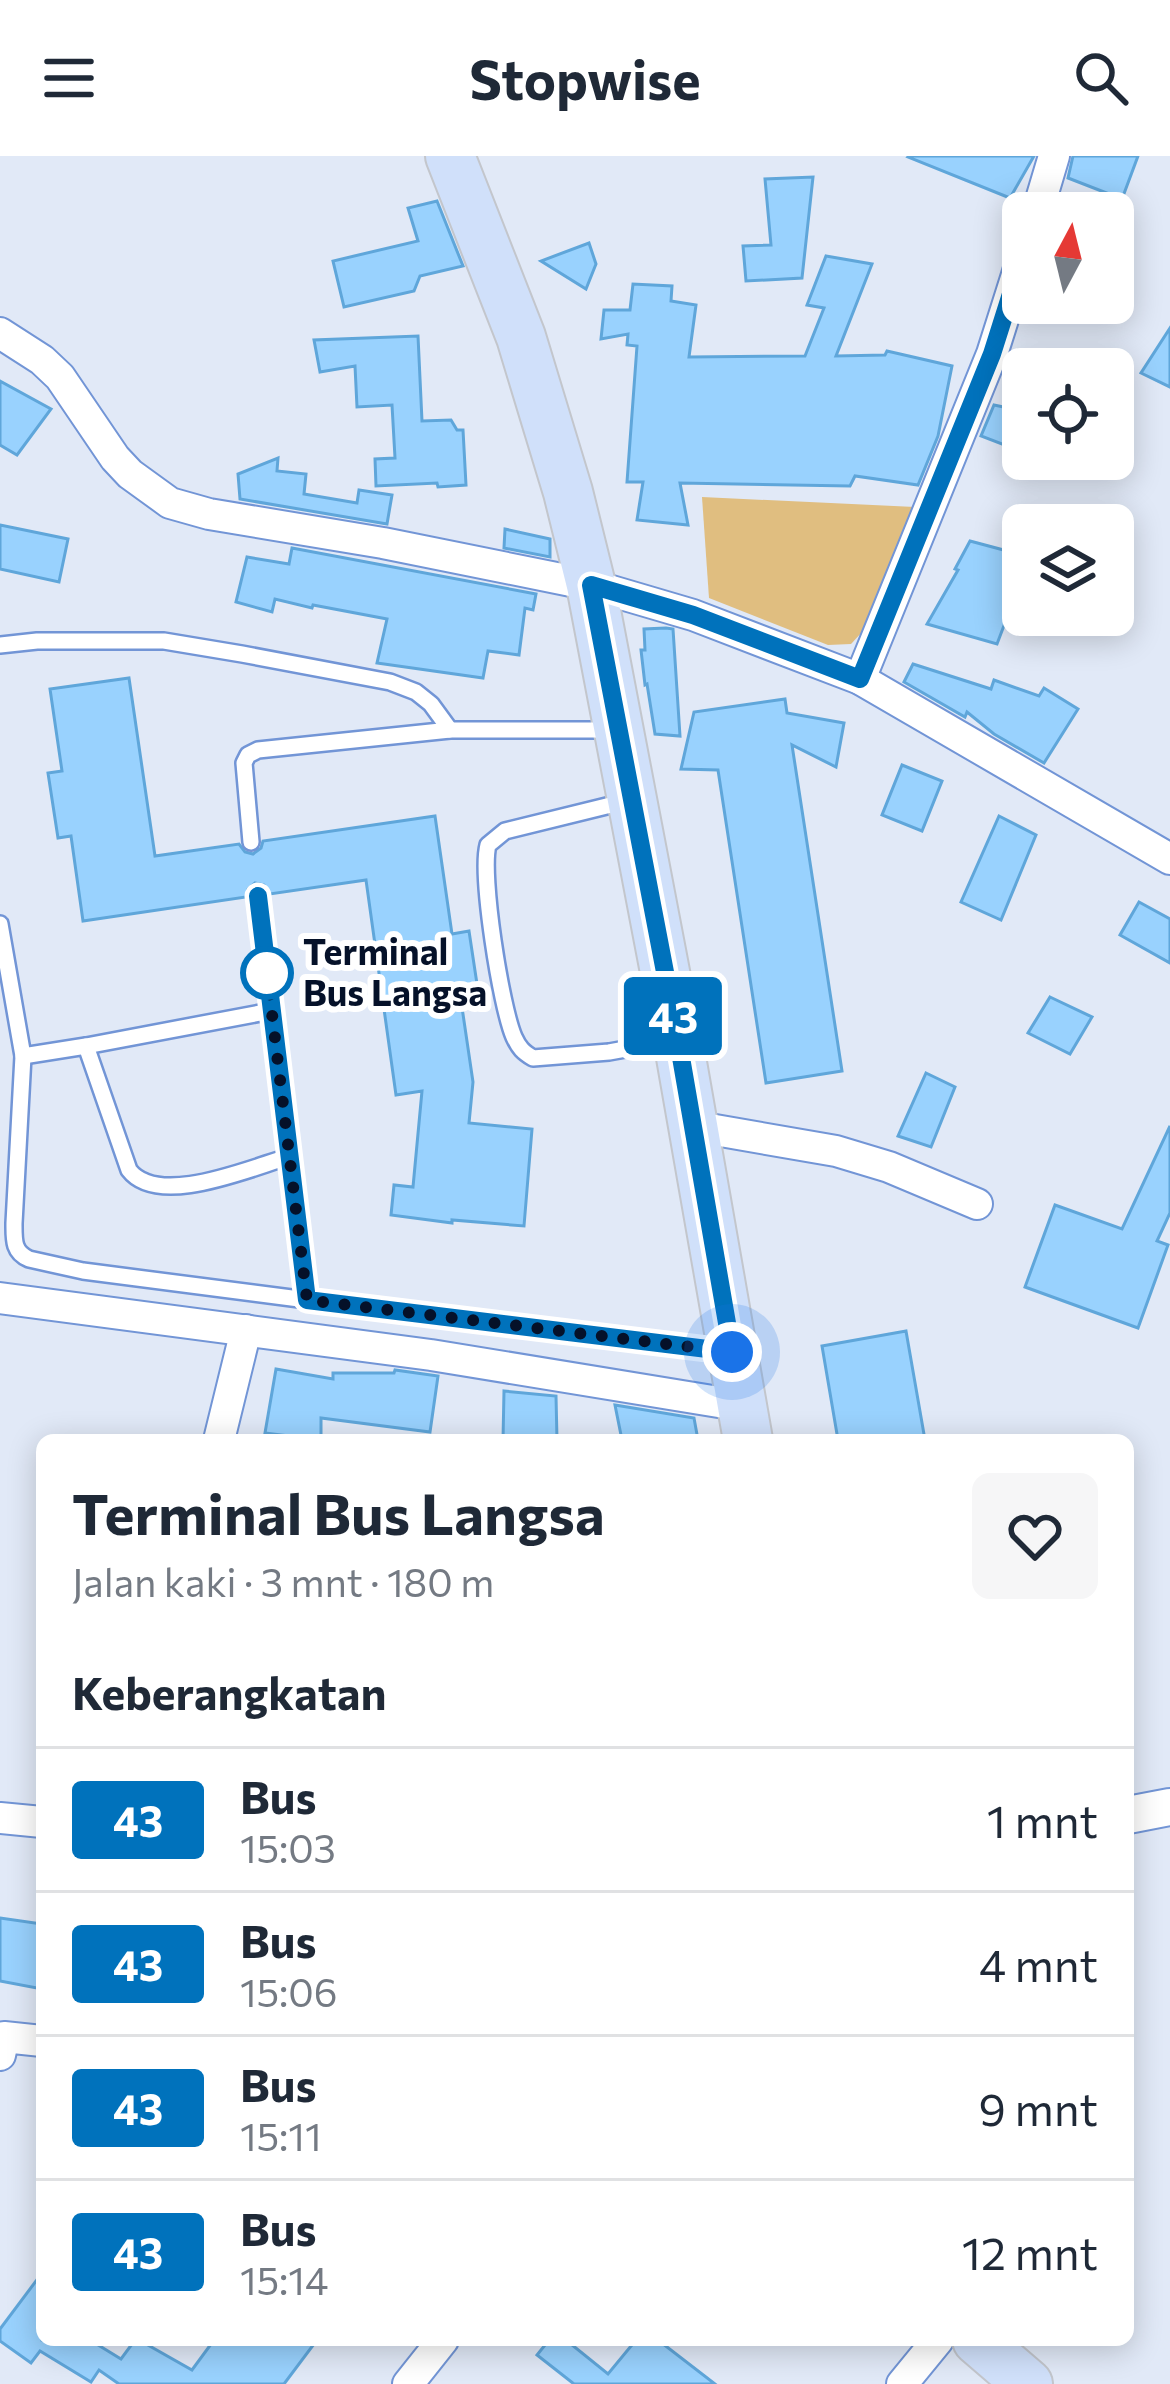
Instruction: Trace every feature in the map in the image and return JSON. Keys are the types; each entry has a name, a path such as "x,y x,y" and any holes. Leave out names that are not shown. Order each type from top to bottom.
{"highway":[{"path":"450,156 521,337 591,585 746,1423"},
{"path":"984,2346 1028,2384"}],"street":[{"path":"1043,192 1054,156"},
{"path":"860,679 1002,322"},
{"path":"0,333 32,352 60,377 115,458 170,503 591,585 693,615 860,679 1170,860"},
{"path":"692,1126 836,1151 977,1204"},
{"path":"0,1298 431,1355 746,1423"},
{"path":"220,1434 246,1330"},
{"path":"1134,1814 1170,1807"},
{"path":"0,1817 36,1821"},
{"path":"1,2043 36,2041"},
{"path":"407,2384 438,2346"},
{"path":"902,2384 933,2346"}],"lane":[{"path":"0,645 164,641 242,654 390,682 431,704 450,730"},
{"path":"251,842 244,763 252,752 450,730 619,730"},
{"path":"632,799 505,832 491,840 485,870 507,1018 517,1043 533,1058 678,1040"},
{"path":"258,896 307,1300"},
{"path":"0,924 22,1056 14,1223 15,1246 22,1255 83,1271 732,1352"},
{"path":"22,1056 271,1011"},
{"path":"86,1046 136,1179 171,1188 288,1157"}],"shaded area":[{"path":"702,497 915,507 864,630 851,644 828,645 709,598"}],"building":[{"path":"909,156 1034,156 1013,192 1002,195"},
{"path":"1073,156 1138,156 1125,192 1104,192 1068,178"},
{"path":"813,177 802,278 746,281 743,246 771,245 765,179"},
{"path":"437,201 463,266 420,276 414,291 344,307 333,261 418,241 408,208"},
{"path":"589,243 596,264 586,289 541,261"},
{"path":"826,256 872,264 836,356 885,355 887,351 952,366 938,436 918,485 855,476 850,486 680,483 688,525 637,520 643,482 627,482 637,346 627,345 628,334 601,339 604,310 630,310 633,284 672,286 671,301 696,305 689,357 805,356 824,308 807,305"},
{"path":"1170,328 1170,387 1141,373"},
{"path":"418,336 422,421 451,420 457,430 463,430 466,485 376,486 375,459 395,458 392,405 357,407 355,366 320,372 314,340"},
{"path":"0,381 51,409 17,455 0,445"},
{"path":"994,405 1002,407 1002,444 981,436"},
{"path":"278,458 277,471 306,474 304,494 357,503 359,490 392,495 387,524 240,499 238,474"},
{"path":"0,525 68,539 59,582 0,569"},
{"path":"505,529 550,539 550,557 504,548"},
{"path":"970,541 1002,550 1002,631 997,644 927,624"},
{"path":"292,548 536,594 533,610 525,608 519,655 488,651 483,678 377,663 387,619 275,599 272,612 236,602 247,557 289,564"},
{"path":"644,629 673,629 680,736 655,734 645,685"},
{"path":"913,664 991,689 994,680 1039,696 1044,688 1078,709 1044,763 967,712 965,717 904,682"},
{"path":"129,678 155,856 239,844 253,854 263,841 435,816 452,934 469,931 477,984 459,987 473,1082 469,1123 532,1129 524,1226 391,1215 394,1185 413,1187 422,1091 396,1095 366,880 270,894 264,885 255,883 246,897 83,921 71,836 58,838 48,773 62,771 50,689"},
{"path":"785,699 787,713 844,723 836,767 792,745 842,1071 766,1083 718,770 681,769 694,712"},
{"path":"902,765 942,781 922,831 882,815"},
{"path":"999,816 1036,835 1001,920 961,902"},
{"path":"1139,902 1170,919 1170,963 1120,935"},
{"path":"1050,997 1092,1017 1070,1054 1028,1033"},
{"path":"926,1073 955,1087 931,1147 898,1136"},
{"path":"1170,1126 1170,1213 1157,1241 1168,1245 1138,1328 1025,1287 1055,1205 1122,1229"},
{"path":"906,1331 924,1434 837,1434 822,1346"},
{"path":"276,1369 333,1379 333,1373 395,1370 438,1376 430,1432 321,1418 321,1434 265,1433"},
{"path":"504,1391 556,1396 557,1434 503,1434"},
{"path":"615,1405 694,1418 697,1434 621,1434"},
{"path":"0,1918 36,1923 36,1988 0,1981"},
{"path":"36,2281 36,2346 100,2346 121,2359 131,2346 150,2346 192,2370 210,2346 312,2346 284,2384 119,2384 99,2370 91,2382 40,2351 31,2363 0,2341 0,2329"},
{"path":"544,2346 573,2346 608,2374 631,2346 666,2346 715,2384 574,2384 537,2355"}],"bus line":[{"name":"43","path":"258,896 307,1300 732,1352 591,585 693,615 860,679 1002,322"}],"place":[{"name":"Terminal Bus Langsa","path":"267,973"}],"route":[{"path":"267,973 307,1300 732,1352"}]}
